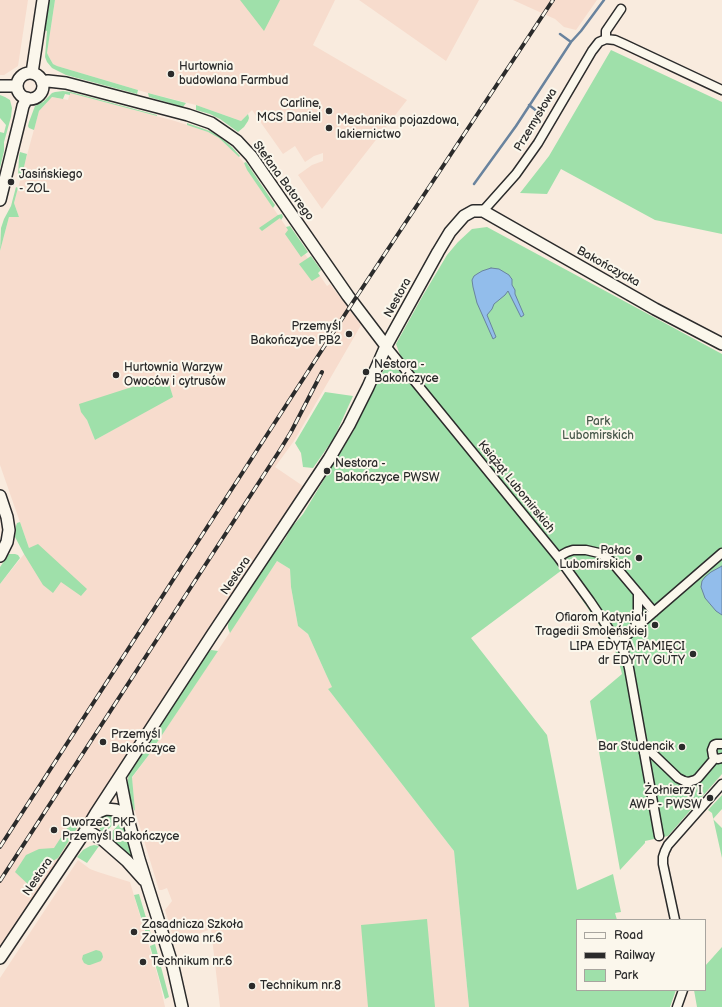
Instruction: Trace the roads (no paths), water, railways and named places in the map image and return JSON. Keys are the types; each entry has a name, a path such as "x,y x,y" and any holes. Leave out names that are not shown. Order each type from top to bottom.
{"street":[{"path":"32,73 44,0"},
{"name":"Przemysłowa","path":"483,211 516,174 538,143 592,51 599,42 606,39 606,31 621,9"},
{"path":"606,39 615,40 722,90"},
{"path":"32,73 38,76 42,82 42,90 38,96 31,98 23,97 17,86 19,79 24,74 32,73"},
{"name":"Stefana Batorego","path":"42,82 48,81 66,83 188,115 211,123 232,138 251,156 348,296 386,346"},
{"path":"0,86 17,86"},
{"path":"0,200 23,106 27,98"},
{"name":"Nestora","path":"0,958 330,459 368,387 386,346 450,232 464,216 473,211 483,211"},
{"name":"Bakończycka","path":"483,211 655,309 722,344"},
{"name":"Książąt Lubomirskich","path":"386,346 558,557 618,642 627,660 629,668 661,849 664,851 663,864 675,919"},
{"path":"0,496 7,517 9,530 7,542 0,556"},
{"path":"558,557 573,550 599,552 611,561 654,612"},
{"path":"618,642 722,553"},
{"path":"635,628 638,611 638,593"},
{"path":"644,753 651,752 684,782 692,781 698,778 719,758 712,753 713,748 716,744 722,744"},
{"path":"120,778 128,819 173,967 182,1007"},
{"path":"664,851 722,784"},
{"path":"96,814 106,809 116,810 128,819"},
{"path":"86,830 103,840 127,861 146,882"},
{"path":"677,1007 683,991"}],"water":[{"path":"491,268 499,269 509,275 512,279 515,294 524,315 521,317 508,291 494,304 487,315 496,337 493,339 477,303 472,280 477,274"},
{"path":"722,566 722,615 716,611 705,598 701,587 702,581 705,577"}],"waterway":[{"path":"560,34 571,42 604,0"},
{"path":"474,184 516,126 571,42"},
{"path":"529,105 538,112"}],"railway":[{"path":"0,847 353,302 553,0"},
{"path":"0,881 280,450 322,372"}],"place":[{"name":"Hurtownia budowlana Farmbud","path":"171,74"},
{"name":"Carline, MCS Daniel","path":"329,111"},
{"name":"Mechanika pojazdowa, lakiernictwo","path":"329,128"},
{"name":"Jasińskiego - ZOL","path":"11,182"},
{"name":"Przemyśl Bakończyce PB2","path":"349,334"},
{"name":"Nestora - Bakończyce","path":"366,372"},
{"name":"Hurtownia Warzyw Owoców i cytrusów","path":"116,375"},
{"name":"Nestora - Bakończyce PWSW","path":"327,471"},
{"name":"Pałac Lubomirskich","path":"639,558"},
{"name":"Ofiarom Katynia i Tragedii Smoleńskiej","path":"655,625"},
{"name":"LIPA EDYTA PAMIĘCI dr EDYTY GUTY","path":"693,654"},
{"name":"Przemyśl Bakończyce","path":"103,742"},
{"name":"Bar Studencik","path":"682,747"},
{"name":"Żołnierzy I AWP - PWSW","path":"710,798"},
{"name":"Dworzec PKP Przemyśl Bakończyce","path":"54,830"},
{"name":"Zasadnicza Szkoła Zawodowa nr.6","path":"134,932"},
{"name":"Technikum nr.6","path":"143,962"},
{"name":"Technikum nr.8","path":"252,986"}],"park label":[{"name":"Park Lubomirskich","path":"598,429"}]}
